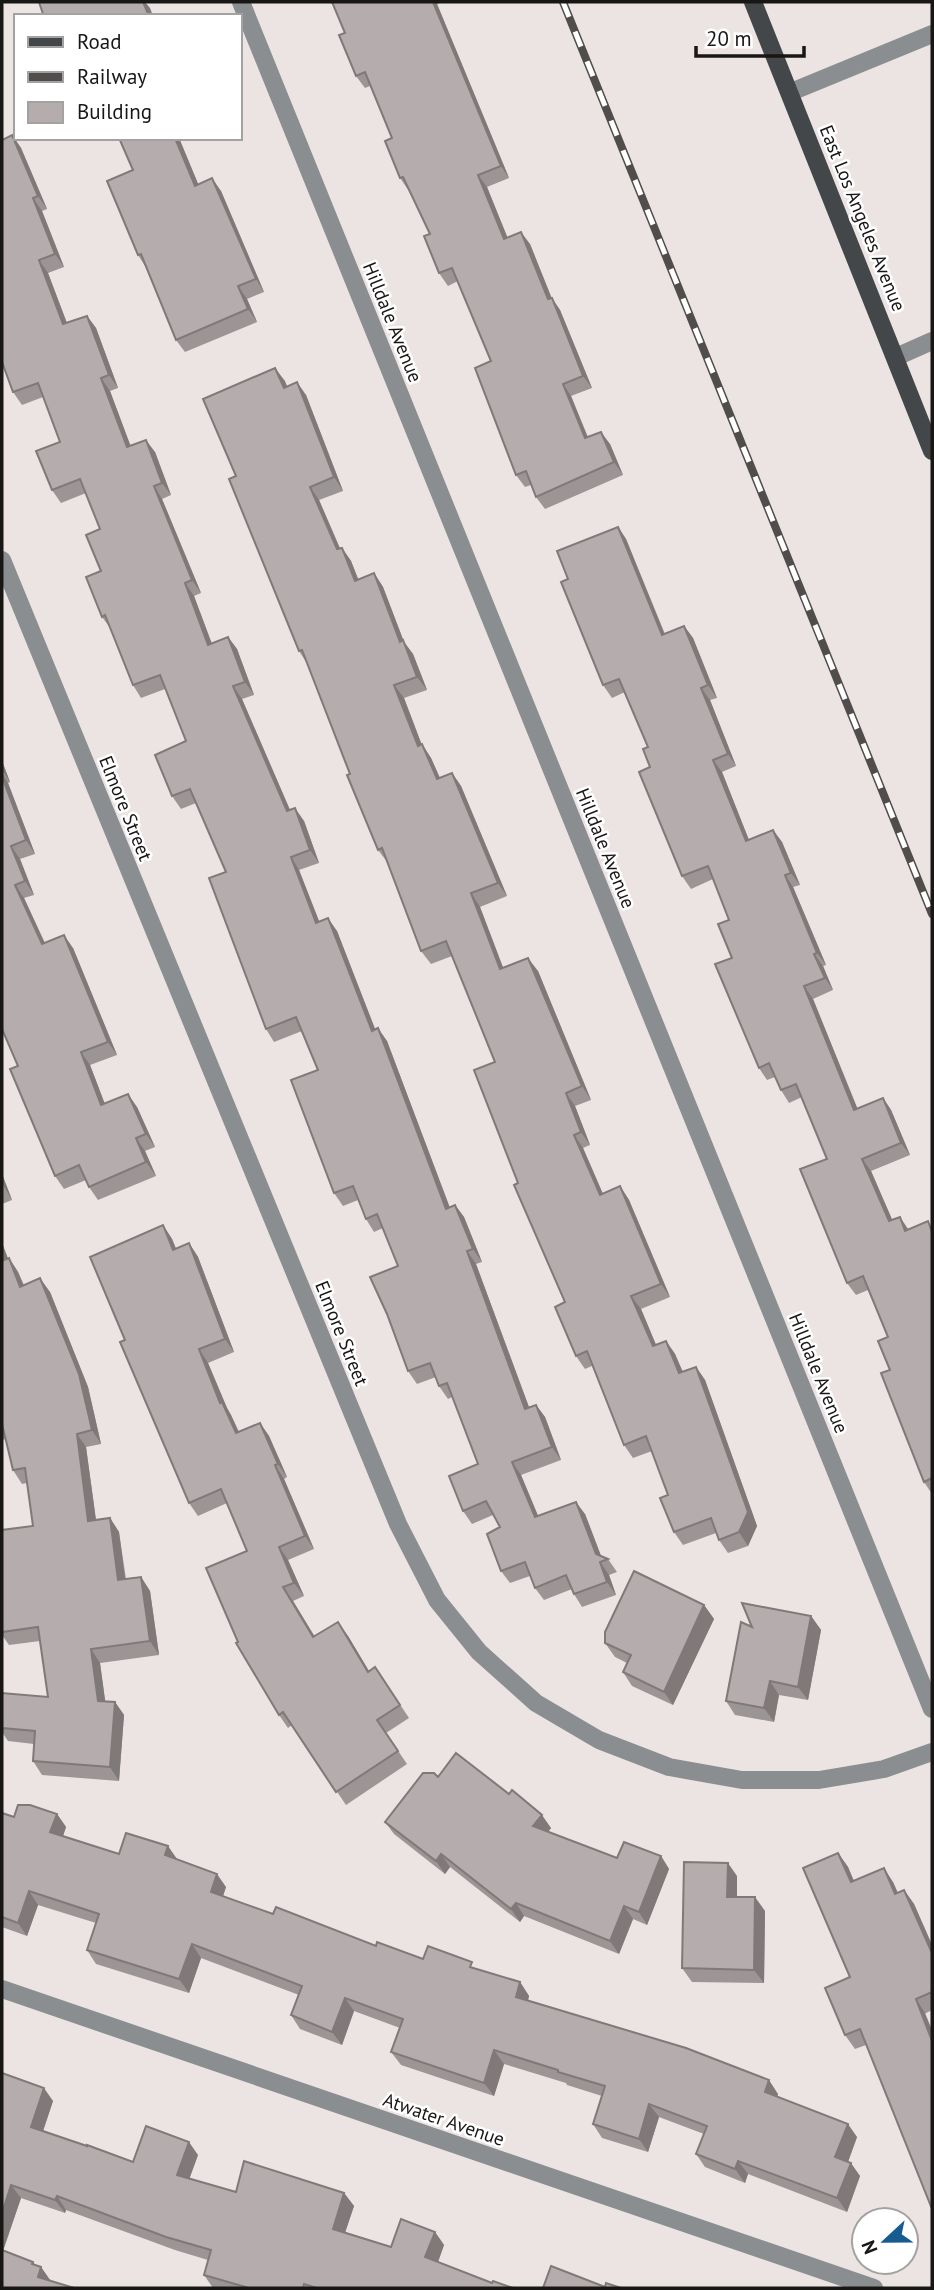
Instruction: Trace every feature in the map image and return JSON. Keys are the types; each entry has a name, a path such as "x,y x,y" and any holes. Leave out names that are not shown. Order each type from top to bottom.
{"main road":[{"name":"East Los Angeles Avenue","path":"753,2 932,448"}],"street":[{"name":"Hilldale Avenue","path":"241,2 932,1709"},
{"path":"790,92 932,34"},
{"path":"896,357 932,341"},
{"name":"Elmore Street","path":"2,560 398,1524 437,1600 479,1652 537,1703 599,1740 669,1767 742,1780 819,1780 884,1769 932,1752"},
{"name":"Atwater Avenue","path":"2,1989 874,2288"}],"building":[{"path":"39,2 143,2 148,14 43,14"},
{"path":"332,2 433,2 501,166 478,175 504,239 521,232 548,299 552,298 583,376 563,384 585,438 601,432 614,462 536,497 526,471 516,475 475,368 491,361 452,268 439,273 424,236 430,234 403,177 400,178 385,141 392,138 365,72 356,76 339,35 345,33"},
{"path":"12,135 38,196 33,198 55,254 39,260 63,324 87,316 109,375 101,378 127,447 146,440 162,483 154,486 192,580 185,583 208,645 228,637 245,682 233,686 287,811 295,808 310,850 291,857 316,923 328,918 372,1031 378,1028 446,1209 455,1205 473,1249 467,1251 525,1409 536,1405 552,1447 512,1462 535,1517 576,1502 596,1554 608,1559 600,1562 607,1582 574,1594 566,1575 535,1588 525,1562 501,1571 487,1534 500,1527 486,1501 463,1511 449,1476 478,1464 447,1383 439,1386 430,1363 408,1371 370,1277 398,1266 377,1214 366,1219 353,1186 334,1193 291,1080 318,1070 296,1017 266,1029 209,878 226,872 190,789 172,796 155,755 186,741 160,675 133,685 105,615 102,617 86,577 101,571 86,535 100,529 80,479 52,490 36,451 60,442 38,383 13,392 2,362 2,140"},
{"path":"120,140 176,140 195,186 212,178 256,279 238,286 248,309 176,340 141,254 138,255 107,181 133,170"},
{"path":"275,368 284,388 297,382 334,477 310,487 337,549 342,548 355,581 374,573 400,642 403,640 417,677 394,685 418,746 422,744 437,779 452,773 498,883 471,893 500,969 528,958 582,1086 566,1093 581,1132 574,1135 600,1195 620,1186 661,1284 631,1296 653,1346 666,1341 679,1373 696,1367 748,1512 739,1532 719,1540 711,1518 674,1532 660,1498 668,1495 646,1436 624,1445 587,1351 576,1356 555,1307 565,1302 514,1185 518,1183 474,1070 495,1062 446,941 421,951 382,848 378,850 347,775 350,774 302,650 299,651 229,479 236,476 203,399"},
{"path":"618,527 662,635 684,626 708,685 701,688 728,754 713,760 746,841 773,830 791,873 785,875 825,978 804,986 854,1110 883,1098 901,1143 862,1159 889,1221 900,1217 905,1231 928,1221 932,1232 932,1478 924,1482 881,1373 890,1370 878,1341 888,1337 863,1276 847,1283 800,1169 827,1159 796,1084 781,1090 769,1063 759,1068 715,964 732,958 718,924 729,920 708,866 682,876 639,772 650,767 643,749 648,747 619,679 603,685 561,582 568,579 557,551"},
{"path":"2,777 26,840 11,846 25,881 15,885 42,944 64,935 108,1042 81,1052 101,1105 128,1094 146,1134 136,1138 146,1162 89,1187 79,1165 55,1176 10,1069 18,1066 2,1029"},
{"path":"163,1225 173,1250 189,1243 225,1339 199,1349 220,1403 222,1402 236,1433 260,1423 305,1536 279,1547 294,1583 283,1587 313,1637 338,1622 368,1672 375,1667 400,1705 377,1720 398,1751 336,1792 283,1712 279,1715 236,1643 238,1642 206,1568 247,1551 221,1489 189,1503 120,1342 125,1340 90,1257"},
{"path":"2,1254 4,1260 9,1258 20,1287 40,1278 79,1374 92,1430 77,1434 88,1521 110,1518 118,1580 141,1577 150,1641 91,1649 98,1701 115,1702 110,1767 33,1761 35,1731 2,1728 2,1693 48,1697 38,1627 2,1632 2,1530 33,1526 25,1468 13,1470 2,1424"},
{"path":"634,1571 704,1605 664,1692 623,1672 631,1655 605,1643 605,1632"},
{"path":"742,1603 811,1616 798,1687 770,1681 764,1708 726,1701 741,1622 752,1627"},
{"path":"456,1753 509,1794 512,1790 542,1815 533,1826 617,1858 624,1842 661,1856 639,1912 624,1906 610,1941 516,1903 511,1909 441,1854 436,1861 385,1822 423,1773 434,1773 438,1777"},
{"path":"18,1805 30,1805 57,1814 50,1832 119,1854 126,1833 168,1846 165,1855 217,1874 211,1892 273,1914 276,1907 376,1946 377,1942 423,1959 428,1946 472,1962 470,1967 520,1982 516,1997 686,2048 769,2080 765,2092 848,2124 835,2157 851,2163 837,2198 738,2161 735,2169 696,2154 707,2126 649,2104 639,2139 593,2124 605,2086 558,2070 494,2050 484,2083 391,2052 403,2019 345,1998 332,2032 291,2015 302,1986 192,1944 179,1979 87,1950 99,1914 29,1891 18,1923 2,1917 2,1813 14,1817"},
{"path":"838,1853 851,1882 884,1868 895,1894 904,1890 932,1953 932,1992 916,1999 932,2041 932,2209 860,2029 845,2035 825,1988 850,1977 803,1868"},
{"path":"684,1862 728,1863 727,1897 755,1897 754,1970 682,1968"},
{"path":"2,2073 44,2088 31,2127 133,2162 146,2126 189,2142 177,2175 236,2192 244,2161 344,2193 333,2229 391,2247 401,2219 435,2232 425,2257 492,2283 493,2281 513,2288 317,2288 304,2284 303,2288 249,2288 204,2275 211,2250 166,2237 57,2196 55,2200 11,2185 2,2213"},
{"path":"2,2250 41,2267 38,2277 74,2288 2,2288"},
{"path":"551,2266 605,2287 606,2283 621,2288 543,2288"}],"railway":[{"path":"563,2 932,914"}]}
